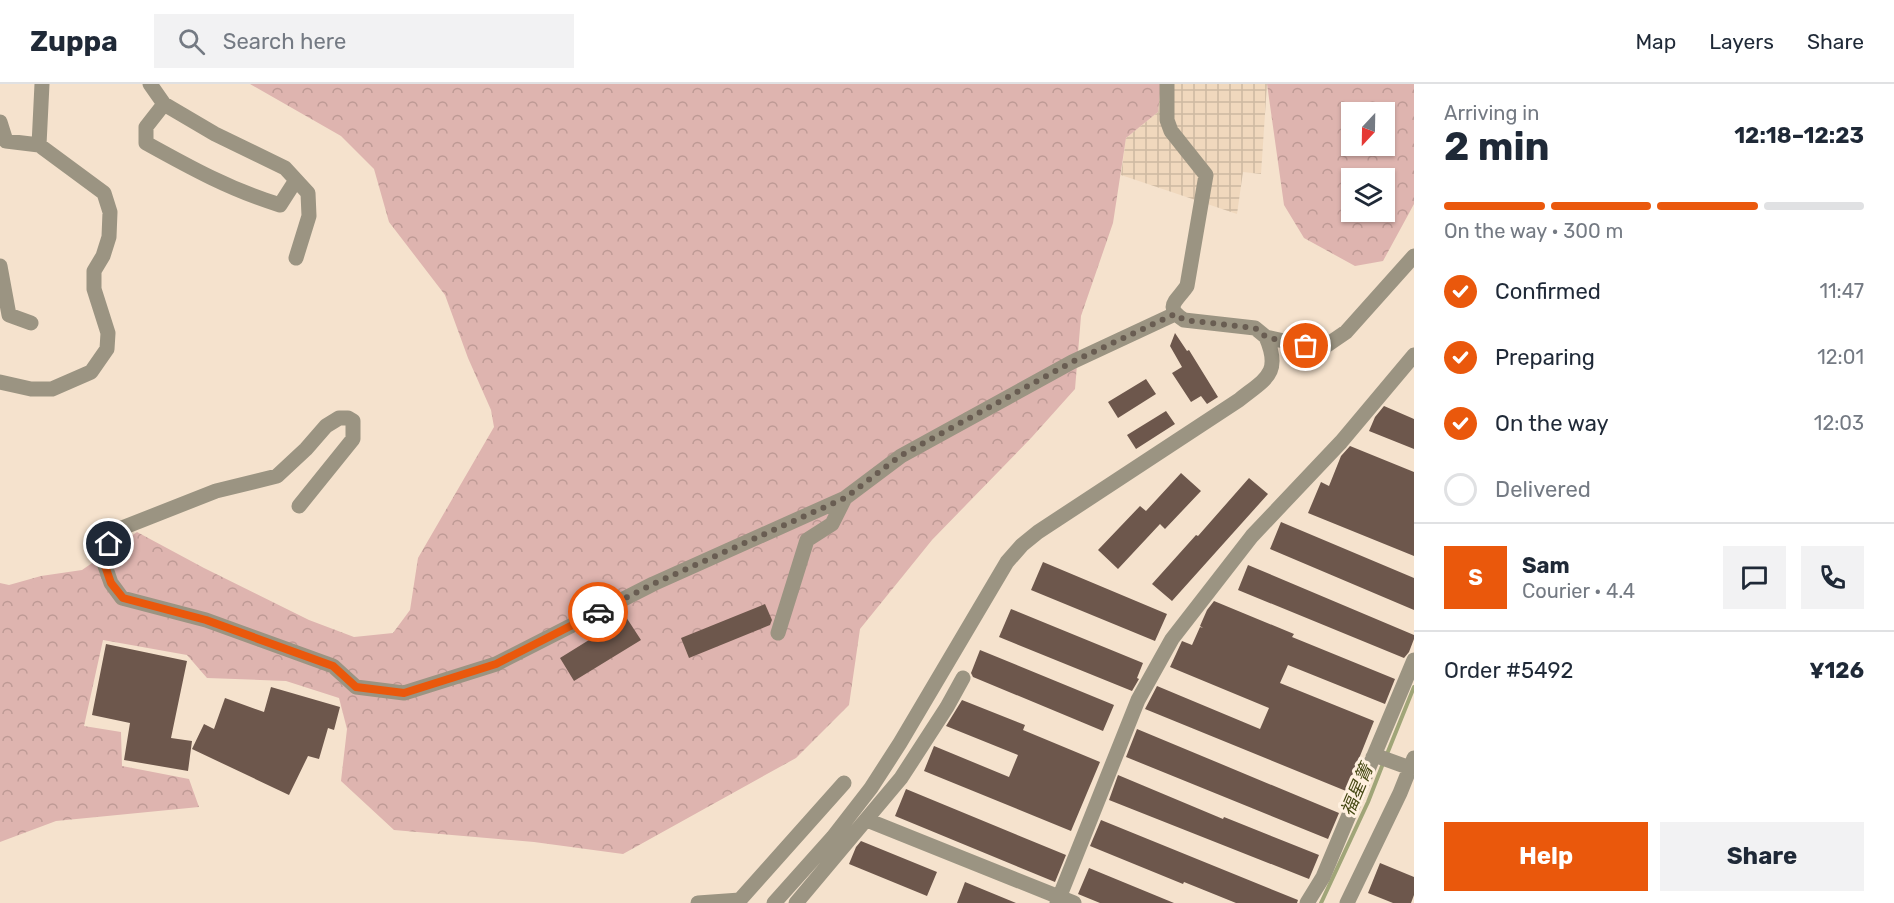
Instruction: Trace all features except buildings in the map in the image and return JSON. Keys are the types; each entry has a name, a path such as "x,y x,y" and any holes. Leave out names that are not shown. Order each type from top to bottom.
{"street":[{"path":"39,145 42,84"},
{"path":"150,84 164,104 215,134 285,168 308,193 309,216 296,258"},
{"path":"774,903 833,837 871,788 900,743 1006,562 1038,531 1239,400 1267,378 1273,366 1273,352 1266,337 1255,328 1184,320 1175,314 1172,307 1174,300 1180,296 1186,286 1206,175 1171,131 1167,120 1167,84"},
{"path":"164,104 146,128 146,143 214,181 280,205 296,180"},
{"path":"0,122 6,141 39,145 104,193 110,212 109,237 103,256 94,271 93,289 108,333 107,349 92,372 52,389 31,389 0,382"},
{"path":"1266,337 1306,346 1327,345 1346,332 1414,256"},
{"path":"0,266 9,315 32,323"},
{"path":"298,506 353,439 352,421 348,418 339,418 326,426 306,449 277,476 216,491 122,528 109,544 105,556 104,563 111,583 123,598 206,620 333,666 356,687 404,693 496,664 653,584 845,498 900,456 1072,362 1175,314"},
{"path":"867,820 1063,901 1138,700 1172,639 1252,536 1341,442 1414,355"},
{"path":"778,633 807,540 832,524 845,498"},
{"path":"1307,903 1323,877 1414,660"},
{"path":"796,903 902,778 963,678"},
{"path":"1347,903 1412,763 1393,762 1375,756"},
{"path":"698,903 738,901 844,783"}],"shaded area":[{"path":"1161,84 1267,84 1261,174 1243,172 1237,214 1121,175 1126,138 1158,112"}],"green space":[{"path":"250,84 1161,84 1158,112 1126,138 1113,223 1081,316 1075,389 932,540 860,629 849,705 796,758 623,854 534,842 394,830 341,781 347,729 339,698 286,681 207,678 187,655 103,640 84,726 121,732 122,766 189,779 199,807 56,821 0,842 0,583 9,585 41,576 82,570 137,532 309,620 354,637 393,633 410,610 418,558 494,427 491,410 468,358 445,295 389,222 374,169 341,136"},
{"path":"1267,84 1414,84 1414,204 1383,261 1355,266 1304,238 1284,205"}],"waterway":[{"name":"福星箐","path":"1387,754 1414,687"},
{"name":"福星箐","path":"1321,903 1368,802 1384,761"}],"way so far":[{"path":"598,612 653,584 845,498 900,456 1072,362 1175,314 1184,320 1255,328 1266,337 1306,346"}],"route":[{"path":"109,544 104,563 111,583 123,598 206,620 333,666 356,687 404,693 496,664 598,612"}]}
